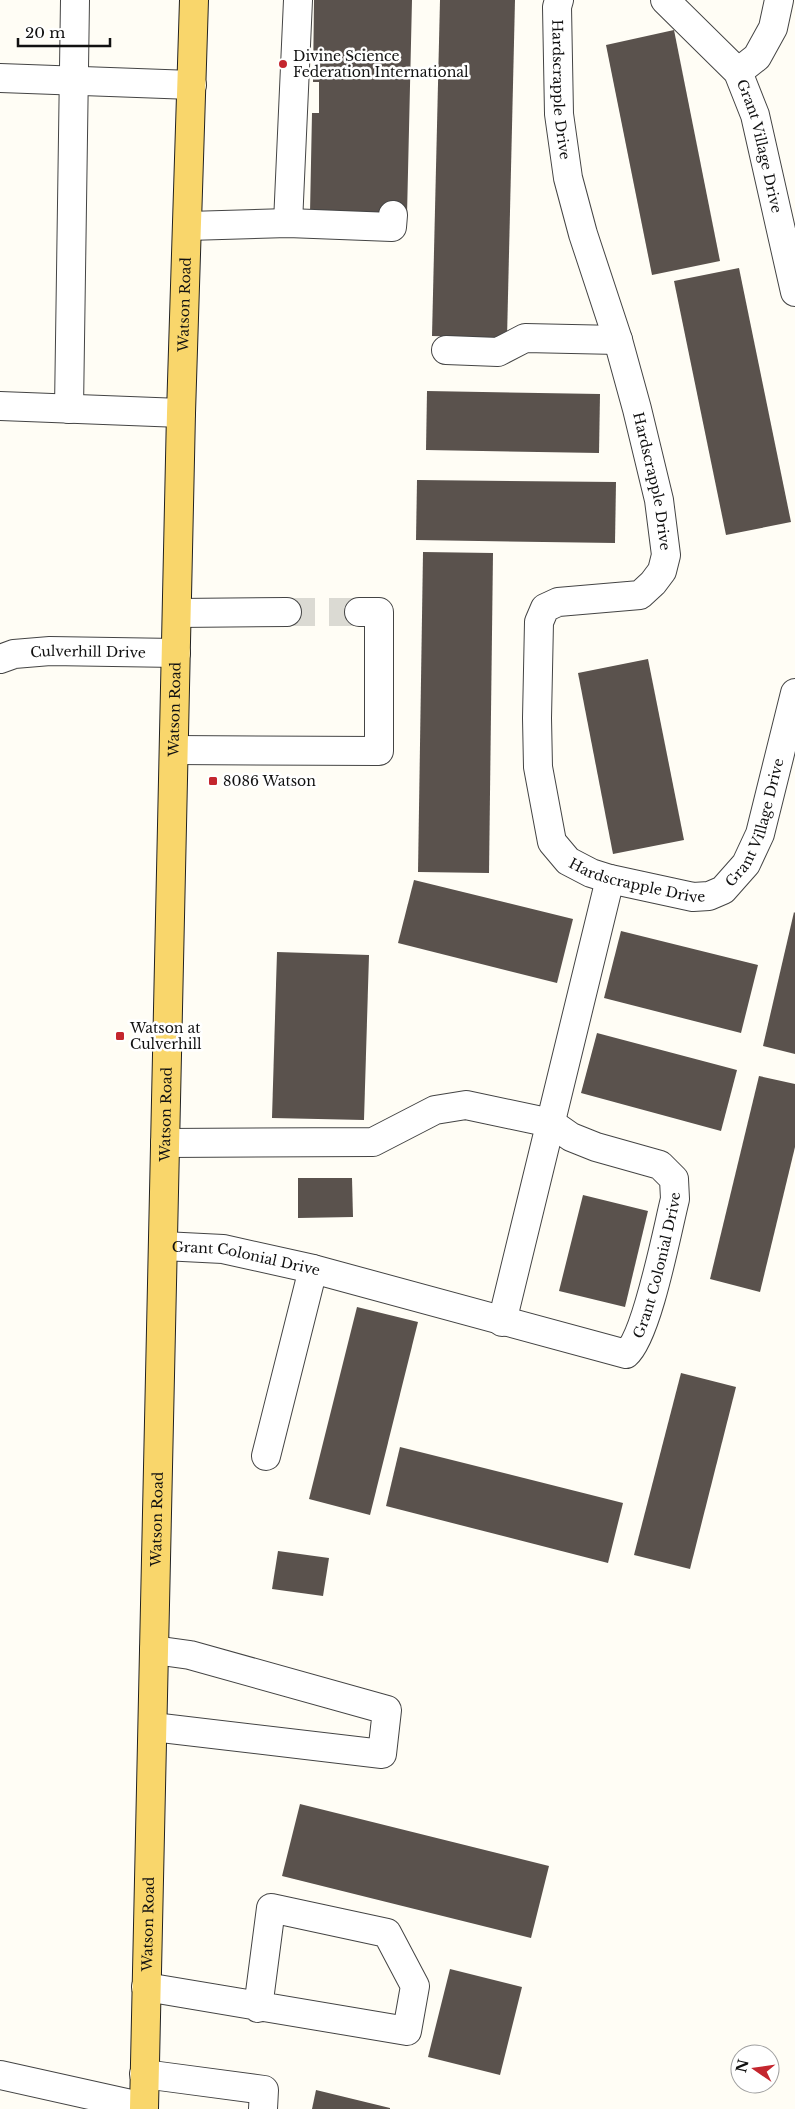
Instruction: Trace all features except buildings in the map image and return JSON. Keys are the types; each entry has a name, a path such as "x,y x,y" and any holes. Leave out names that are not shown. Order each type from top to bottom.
{"main road":[{"name":"Watson Road","path":"144,2108 181,413 194,0"}],"street":[{"path":"69,409 75,0"},
{"path":"288,223 298,0"},
{"name":"Hardscrapple Drive","path":"559,0 557,7 559,114 568,178 583,234 618,340 660,500 666,555 662,571 640,595 558,602 546,608 539,622 538,767 552,842 568,861 591,873 610,879 693,897 709,896 722,890"},
{"name":"Grant Village Drive","path":"665,0 738,72 755,115 795,292"},
{"path":"738,72 757,57 773,28 779,0"},
{"path":"0,78 192,85"},
{"path":"188,226 288,223 392,226 392,215"},
{"path":"446,350 498,352 525,338 618,340"},
{"path":"0,406 181,413"},
{"path":"178,613 286,612"},
{"path":"174,750 379,751 379,612 359,612"},
{"name":"Culverhill Drive","path":"0,659 14,654 50,652 176,653"},
{"name":"Grant Village Drive","path":"722,890 746,864 760,834 795,692"},
{"path":"502,1322 610,879"},
{"path":"165,1142 373,1142 435,1110 466,1105 551,1123"},
{"name":"Grant Colonial Drive","path":"163,1246 223,1249 312,1269 502,1322 626,1354 632,1349 637,1340 647,1309 674,1199 674,1179 660,1165 596,1148 571,1137 551,1123"},
{"path":"266,1456 312,1269"},
{"path":"153,1727 382,1754 387,1710 190,1655 154,1650"},
{"path":"146,1988 258,2008 407,2031 415,1986 387,1933 270,1908 258,2008"},
{"path":"0,2074 144,2108"},
{"path":"144,2074 264,2090 263,2109"}],"tunnel":[{"path":"287,612 359,612"}],"place":[{"name":"Divine Science Federation International","path":"283,64"},
{"name":"8086 Watson","path":"213,781"},
{"name":"Watson at Culverhill","path":"120,1036"}]}
